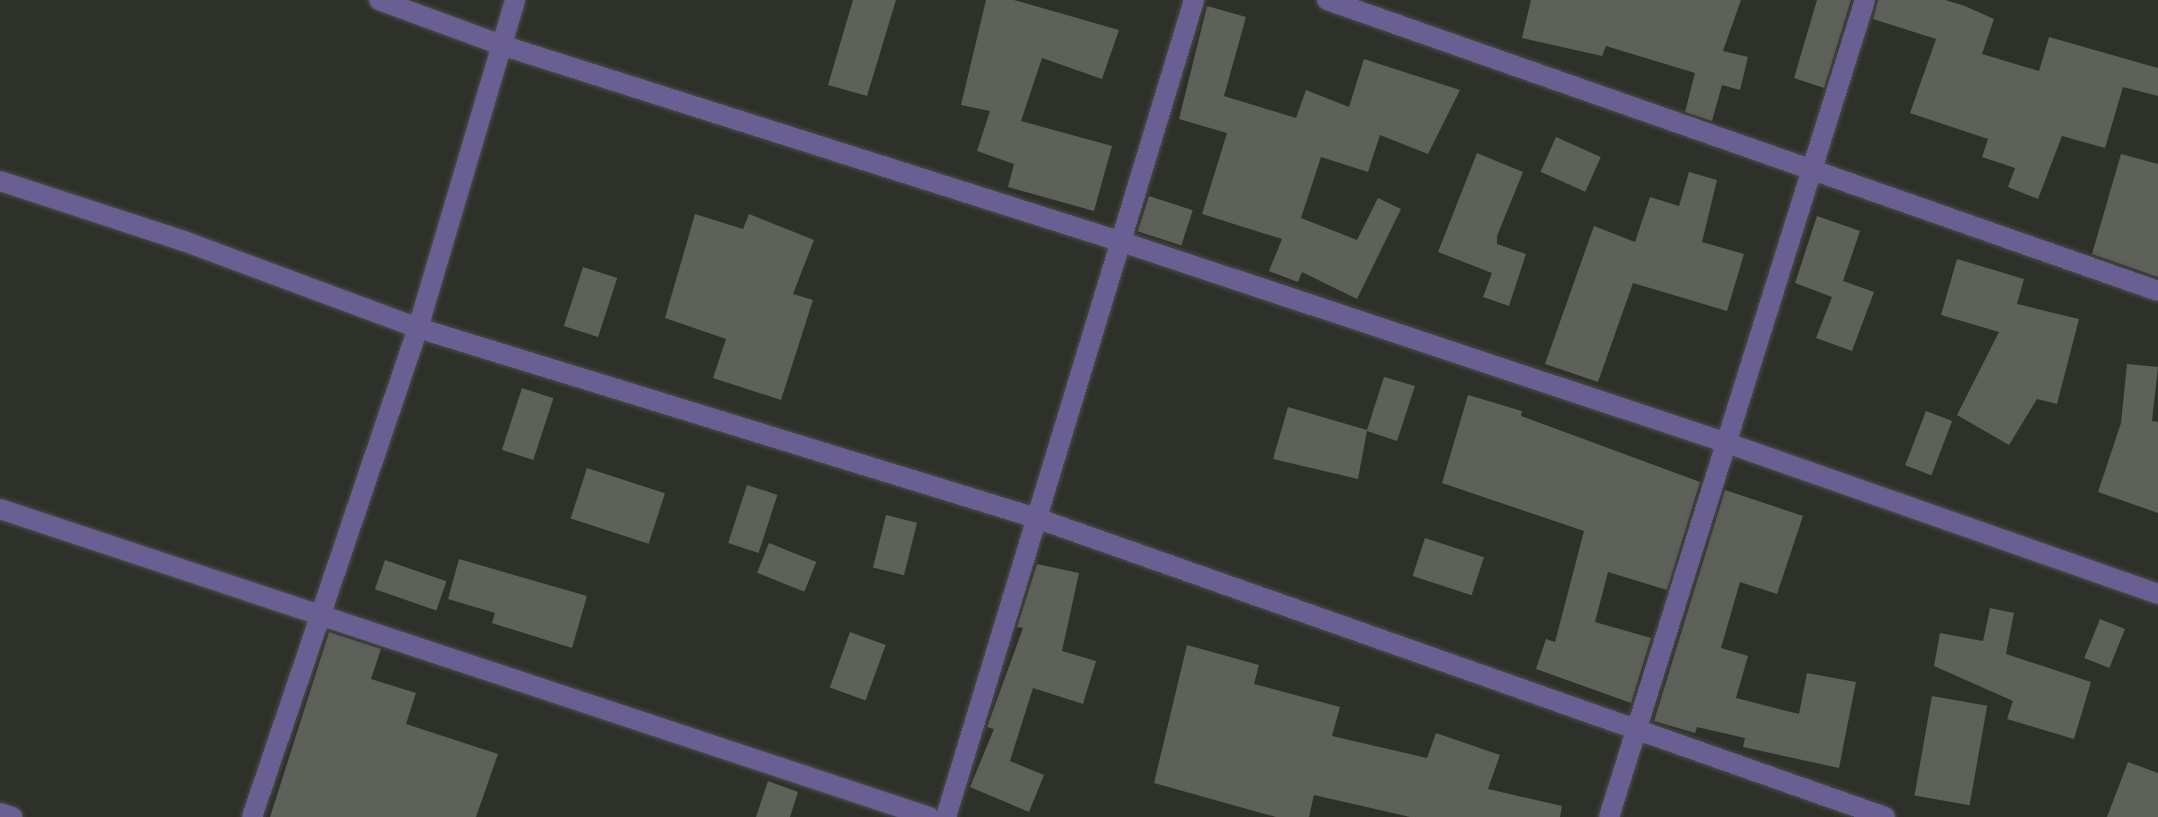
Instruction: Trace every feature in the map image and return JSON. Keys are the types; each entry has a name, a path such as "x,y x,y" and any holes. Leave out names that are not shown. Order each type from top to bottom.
{"street":[{"path":"379,0 501,45 1122,242 1727,443 2158,594"},
{"path":"252,817 418,328 515,0"},
{"path":"946,817 1194,0"},
{"path":"1327,0 1814,174 2158,291"},
{"path":"1609,817 1814,174 1865,0"},
{"path":"0,181 184,241 418,328 1036,518 1885,817"},
{"path":"0,509 929,817"},
{"path":"0,813 12,817"}],"building":[{"path":"853,0 896,0 867,96 828,85"},
{"path":"986,0 1014,0 1119,30 1102,79 1042,58 1021,121 1112,146 1094,211 1008,187 1014,164 977,151 990,111 961,105"},
{"path":"1531,0 1741,0 1723,51 1748,57 1740,90 1722,85 1712,121 1685,112 1695,73 1606,46 1602,56 1522,38"},
{"path":"1817,0 1851,0 1824,88 1794,78"},
{"path":"1878,0 1945,0 1965,6 1994,19 1982,54 2039,71 2049,37 2158,68 2158,96 2123,87 2105,148 2062,136 2038,199 2008,187 2015,168 1982,157 1988,139 1910,113 1936,39 1873,19"},
{"path":"1207,6 1246,17 1224,96 1296,118 1306,90 1349,107 1364,59 1460,90 1428,154 1380,135 1368,172 1321,157 1301,218 1357,240 1378,198 1401,209 1357,299 1302,272 1298,282 1269,271 1282,239 1202,214 1227,133 1179,119"},
{"path":"1556,137 1601,157 1585,192 1541,172"},
{"path":"1477,153 1523,172 1497,236 1497,244 1526,254 1509,306 1483,297 1492,273 1438,252"},
{"path":"2121,154 2158,164 2158,277 2092,254"},
{"path":"1689,172 1717,180 1702,242 1744,254 1727,311 1633,283 1598,382 1545,364 1594,226 1635,242 1650,197 1679,206"},
{"path":"1149,196 1193,210 1181,245 1138,231"},
{"path":"695,214 743,229 749,214 814,240 793,294 813,300 781,400 713,378 726,339 665,318"},
{"path":"1817,216 1860,231 1843,281 1874,292 1852,351 1816,338 1832,297 1795,283"},
{"path":"1957,259 2024,279 2017,304 2079,319 2057,404 2037,399 2009,445 1957,415 1999,332 1941,315"},
{"path":"583,267 617,278 598,337 564,326"},
{"path":"2127,364 2158,367 2152,421 2158,422 2158,513 2098,492 2121,423"},
{"path":"1384,377 1415,386 1397,441 1367,431 1358,479 1273,459 1288,407 1367,430"},
{"path":"522,388 553,398 533,460 502,450"},
{"path":"1468,395 1522,411 1521,416 1700,482 1667,590 1608,572 1595,622 1651,638 1631,703 1536,669 1546,639 1555,642 1584,531 1442,483"},
{"path":"1926,411 1952,421 1931,475 1905,465"},
{"path":"587,468 665,493 649,544 571,518"},
{"path":"747,485 777,495 759,553 728,543"},
{"path":"1725,490 1803,516 1777,594 1740,582 1721,648 1748,656 1736,698 1799,714 1807,673 1856,682 1839,768 1743,747 1745,738 1697,727 1695,733 1654,721"},
{"path":"886,515 917,523 904,575 873,567"},
{"path":"1425,538 1484,557 1472,595 1413,576"},
{"path":"769,543 816,562 804,592 757,573"},
{"path":"459,559 587,596 572,648 492,623 495,613 448,599"},
{"path":"385,560 446,581 436,610 375,589"},
{"path":"1037,564 1079,573 1062,651 1096,661 1083,704 1033,688 1010,761 1044,775 1029,812 970,787 994,729 987,727 1023,628 1017,627"},
{"path":"1990,608 2014,613 2006,654 2091,682 2074,739 2007,719 2013,701 1934,666 1940,633 1983,641"},
{"path":"2100,619 2125,629 2109,668 2084,658"},
{"path":"329,632 381,649 371,679 416,693 406,724 498,754 476,817 270,817"},
{"path":"850,632 886,645 866,700 830,687"},
{"path":"1187,645 1259,665 1254,684 1340,707 1332,736 1427,758 1436,733 1500,755 1488,789 1562,806 1560,817 1410,817 1314,795 1309,817 1276,817 1154,783"},
{"path":"1932,696 1987,706 1970,805 1914,795"},
{"path":"2128,762 2158,773 2158,817 2107,817"},
{"path":"768,781 798,792 790,817 756,817"}]}
